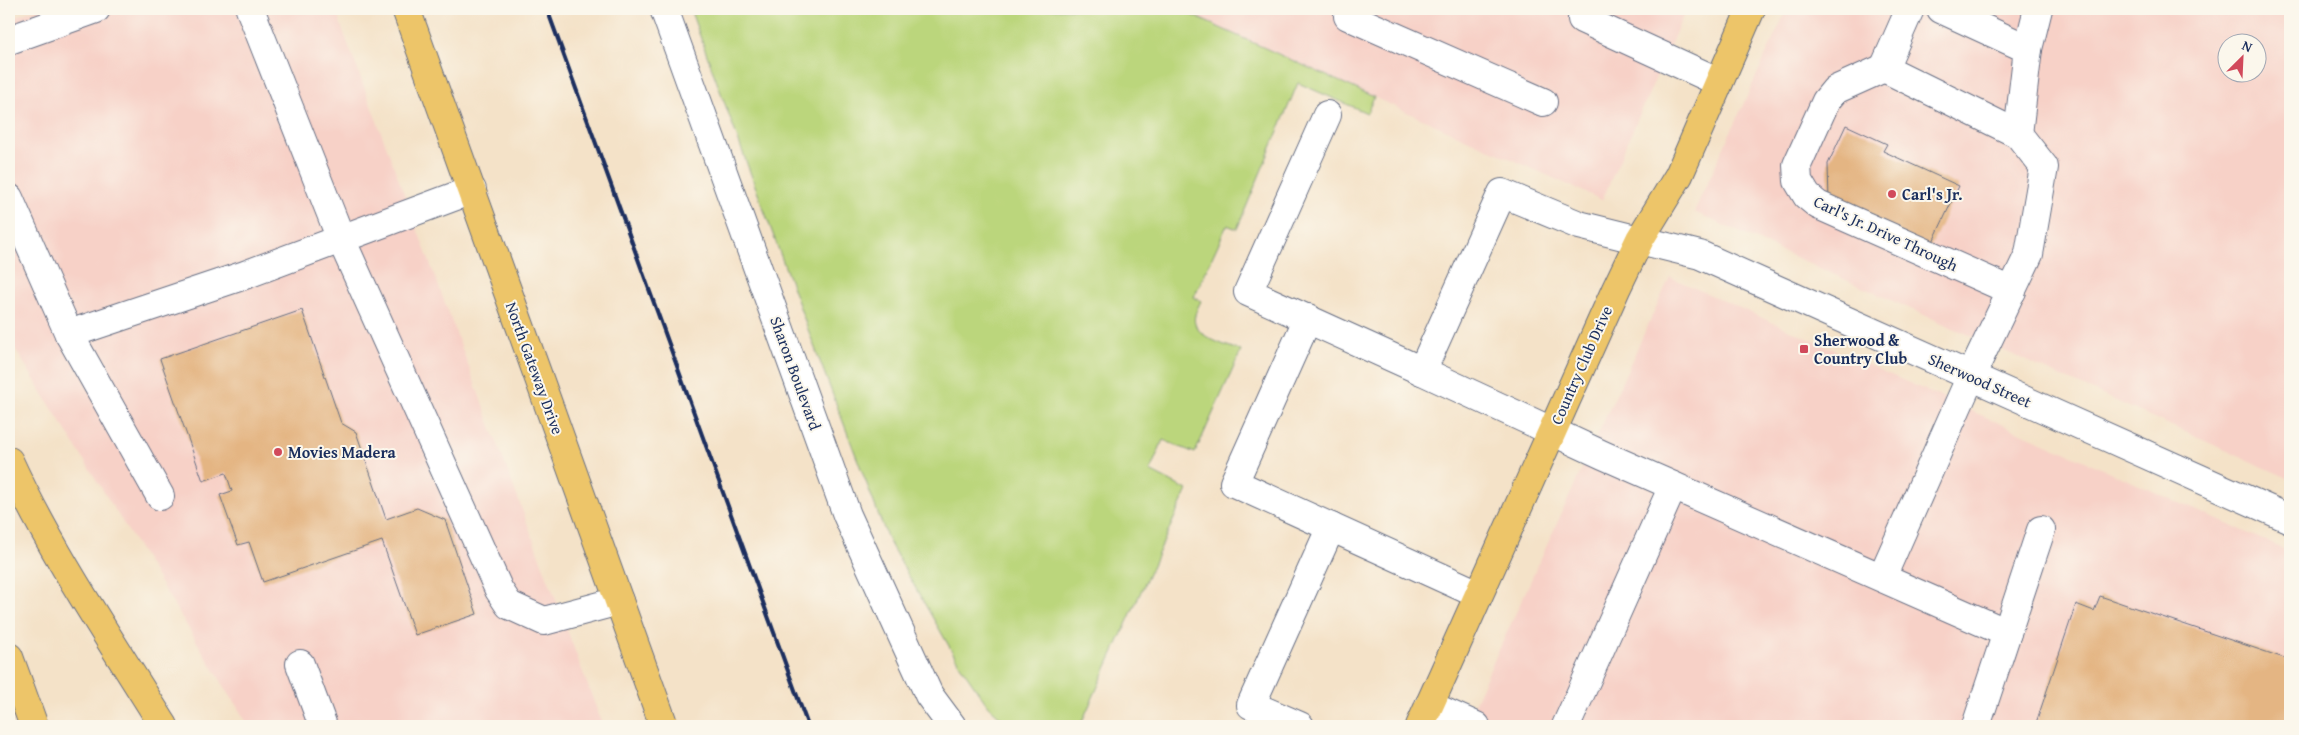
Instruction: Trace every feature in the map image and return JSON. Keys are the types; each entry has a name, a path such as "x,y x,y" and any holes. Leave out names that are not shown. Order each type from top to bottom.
{"main road":[{"name":"North Gateway Drive","path":"406,9 664,726"},
{"name":"Country Club Drive","path":"1424,716 1551,431 1640,239 1679,176 1751,9"},
{"path":"9,461 25,497 71,576 164,726"},
{"path":"9,658 34,726"}],"street":[{"path":"9,40 96,9"},
{"path":"250,9 341,239 499,590 510,605 544,621 619,601"},
{"name":"Sharon Boulevard","path":"664,9 847,515 929,695 952,726"},
{"path":"1351,9 1348,16 1543,102"},
{"path":"1587,9 1582,19 1719,82"},
{"path":"1882,577 1971,376 2029,254 2044,167 2018,134 1884,68 1910,9"},
{"path":"1941,9 2028,49"},
{"path":"2018,134 2028,49 2038,9"},
{"name":"Carl's Jr. Drive Through","path":"1884,68 1835,90 1826,101 1797,165 1798,181 1807,196 1818,205 2012,291"},
{"path":"1327,115 1248,292 1673,486 2007,633"},
{"path":"69,334 242,276 472,190"},
{"name":"Sherwood Street","path":"1422,371 1502,193 1579,225 1700,255 2290,520"},
{"path":"9,198 69,334 160,496"},
{"path":"1308,318 1234,483 1478,594"},
{"path":"1566,726 1673,486"},
{"path":"1300,726 1246,716 1331,527"},
{"path":"1976,726 2041,530"},
{"path":"300,664 323,726"},
{"path":"1424,716 1476,726"}],"shaded area":[{"path":"37,9 335,9 603,726 249,726 9,339 9,19"},
{"path":"1178,9 1686,9 1602,200"},
{"path":"1787,9 2290,9 2290,479 1694,212"},
{"path":"1670,277 2290,552 2290,726 1464,726"}],"green space":[{"path":"690,9 1178,9 1374,97 1367,113 1298,83 1237,229 1227,225 1194,297 1201,301 1195,313 1195,322 1198,329 1210,339 1241,351 1195,453 1163,440 1150,471 1187,490 1080,726 1010,726 988,706 960,665 889,542 813,343"}],"building":[{"name":"Carl's Jr.","path":"1846,125 1887,144 1883,151 1959,186 1930,248 1829,201 1828,164"},
{"name":"Movies Madera","path":"302,310 341,423 356,432 386,519 417,508 445,520 477,614 415,635 382,541 263,582 249,542 238,545 220,495 232,491 226,473 203,481 160,359"},
{"path":"2100,596 2290,660 2290,726 2035,726 2076,604 2094,611"}],"railway":[{"path":"547,9 808,726"}],"place":[{"name":"Carl's Jr.","path":"1892,194"},
{"name":"Sherwood & Country Club","path":"1804,349"},
{"name":"Movies Madera","path":"278,452"}]}
